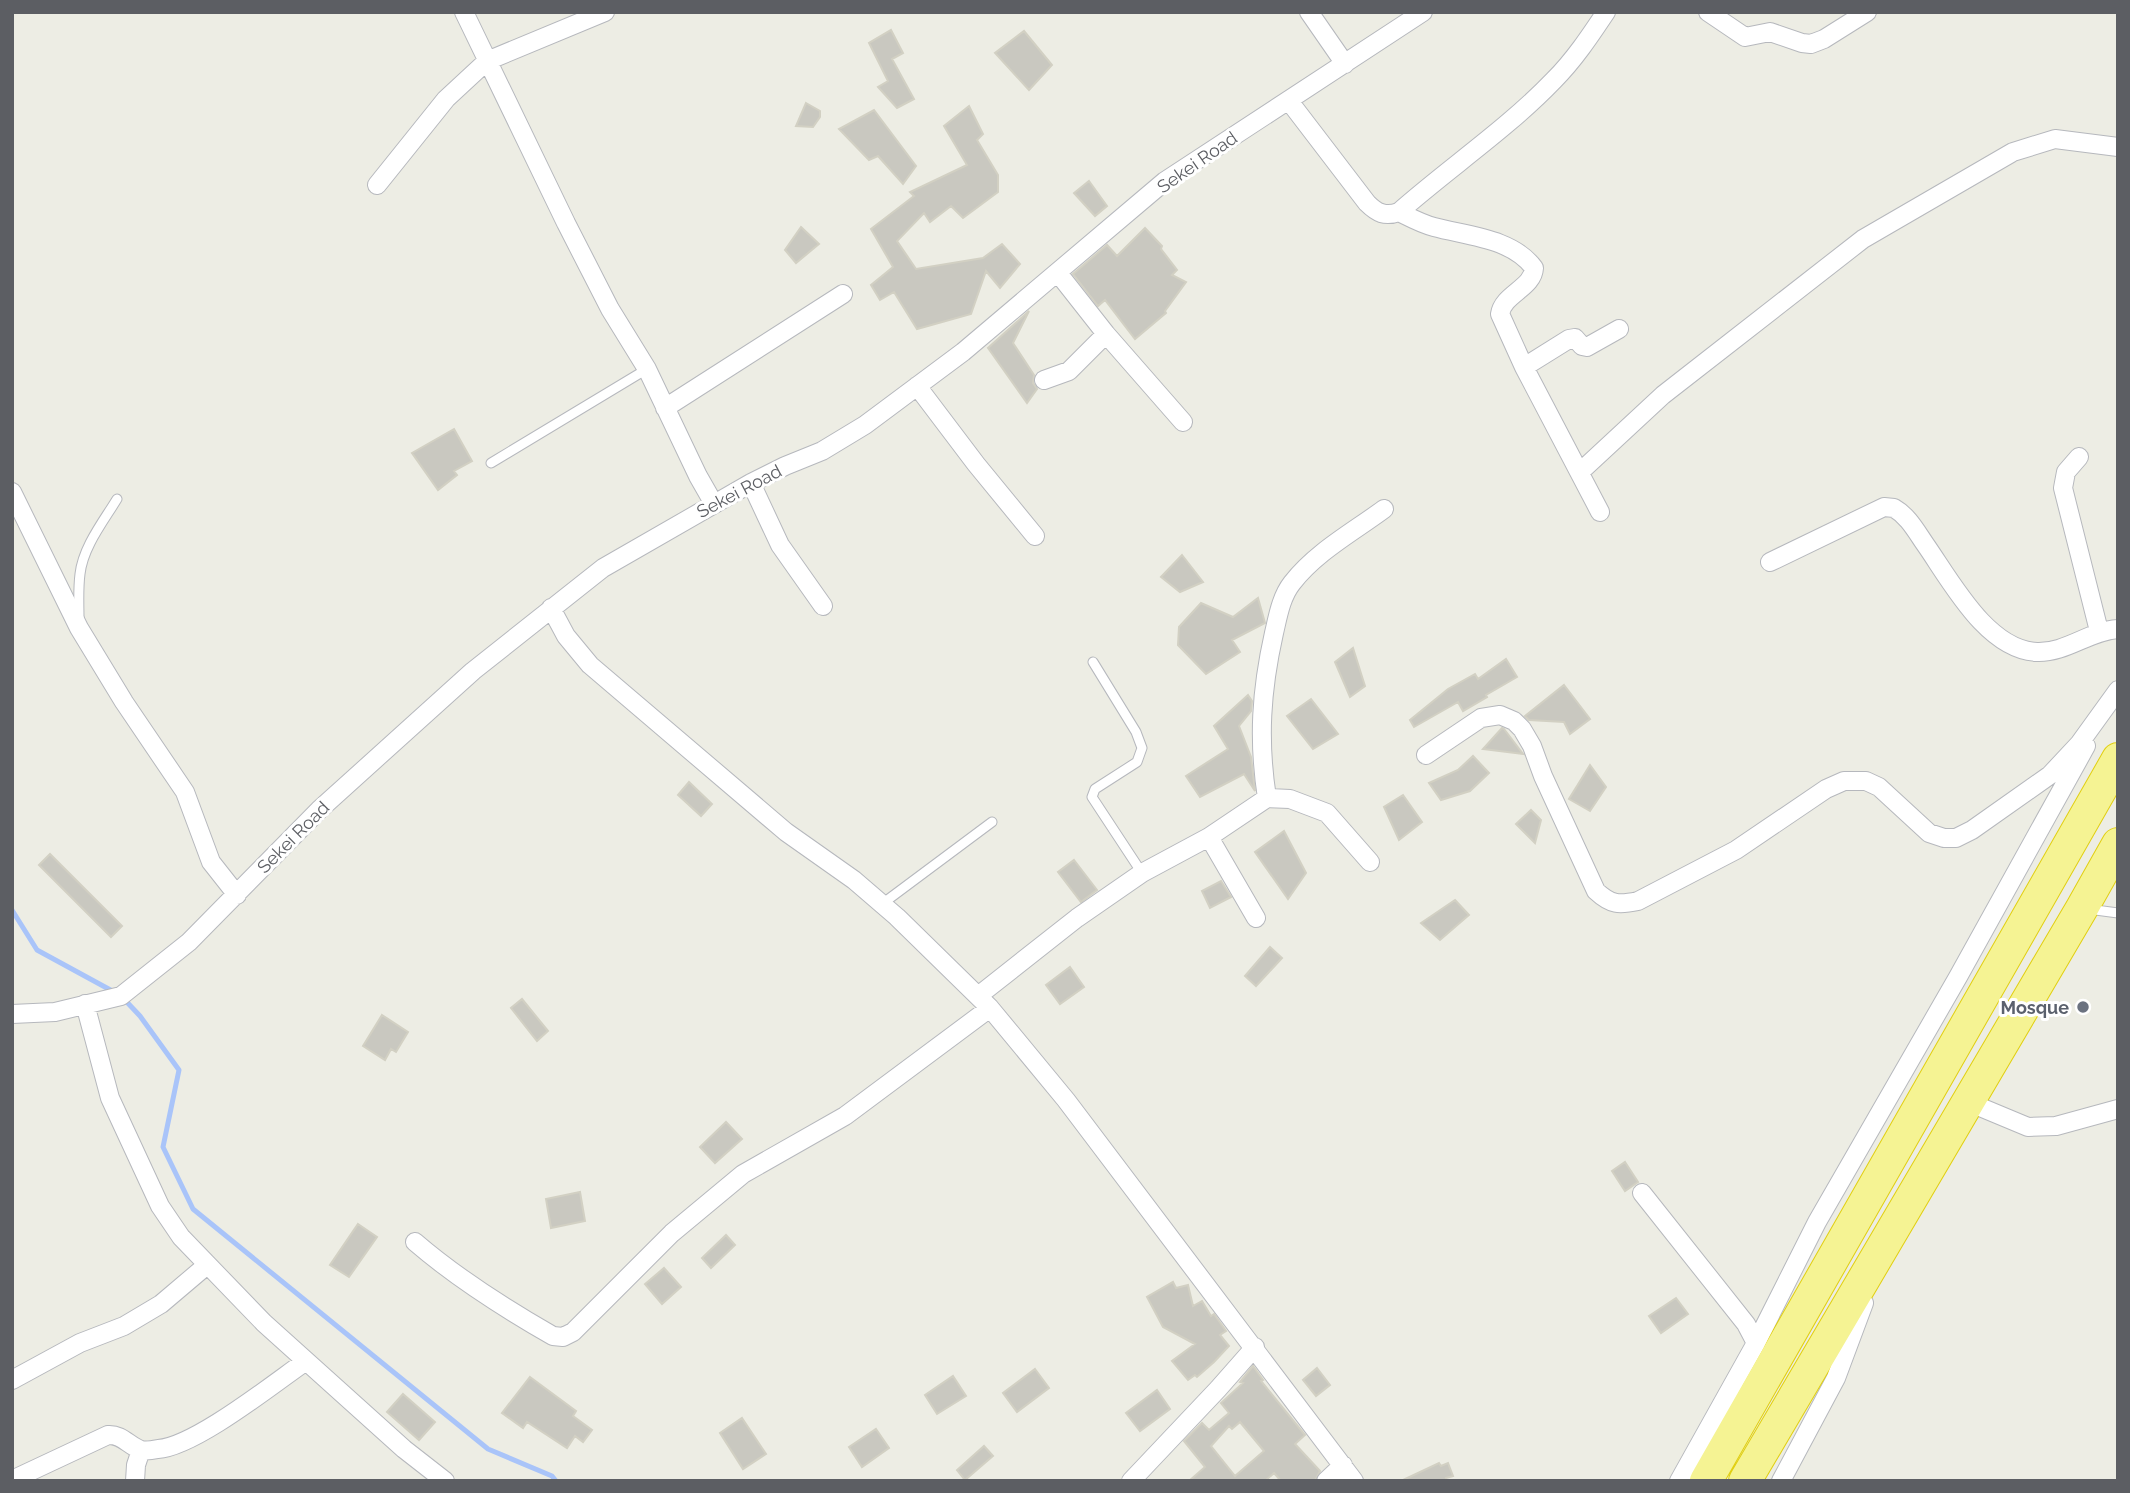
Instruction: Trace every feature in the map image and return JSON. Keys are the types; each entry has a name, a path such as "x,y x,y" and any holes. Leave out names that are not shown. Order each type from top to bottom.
{"highway":[{"path":"1706,1481 2118,759"},
{"path":"1745,1481 2118,844"}],"street":[{"path":"464,12 610,309 647,369 713,504"},
{"path":"376,185 446,99 487,61 605,12"},
{"path":"1310,12 1345,64"},
{"name":"Sekei Road","path":"12,1014 55,1012 121,996 189,942 319,810 473,671 603,568 713,504 785,466 822,452 865,425 1058,274 1165,181 1423,12"},
{"path":"1399,212 1500,129 1554,80 1606,12"},
{"path":"1708,12 1745,37 1770,32 1801,44 1811,44 1824,39 1867,12"},
{"path":"1289,101 1367,203 1383,214 1399,212 1423,223 1497,242 1531,263 1535,271 1532,278 1500,311 1524,367 1600,512"},
{"path":"1580,472 1663,395 1863,239 2013,152 2055,139 2118,147"},
{"path":"1058,274 1105,334 1183,422"},
{"path":"664,408 843,294"},
{"path":"1524,367 1569,339 1575,338 1582,346 1587,347 1619,329"},
{"path":"1044,380 1069,370 1105,334"},
{"path":"917,386 1035,536"},
{"path":"2079,457 2066,472 2063,488 2098,631"},
{"path":"751,484 780,545 823,606"},
{"path":"12,492 79,628 124,702 185,792 211,862 237,895"},
{"path":"1770,562 1884,507 1894,508 1910,523 1976,616 2008,645 2023,651 2051,652 2098,631 2118,629"},
{"path":"1267,798 1261,761 1261,706 1266,668 1280,607 1289,586 1314,560 1384,509"},
{"path":"551,608 566,636 590,665 778,825 882,904 984,1002 1066,1100 1354,1481"},
{"path":"1426,755 1481,718 1500,715 1514,721 1532,746 1596,891 1609,903 1620,905 1638,901 1736,850 1826,789 1843,781 1866,781 1879,787 1929,833 1944,838 1956,838 2050,775 2079,744 2115,694"},
{"path":"1679,1481 1756,1343 1817,1222 1958,977 2115,694"},
{"path":"415,1242 450,1272 499,1306 553,1336 563,1337 573,1332 599,1308 672,1233 743,1174 845,1116 984,1002 1077,918 1142,873 1209,837 1267,798 1290,799 1326,813 1370,862"},
{"path":"1209,837 1256,918"},
{"path":"85,1004 110,1098 160,1206 181,1237 264,1323 404,1449 445,1481"},
{"path":"1968,1102 2028,1127 2056,1126 2118,1109"},
{"path":"1642,1193 1746,1324 1756,1343"},
{"path":"1781,1481 1836,1378 1887,1240"},
{"path":"12,1380 80,1343 133,1321 161,1304 207,1265"},
{"path":"1130,1481 1218,1390 1255,1347"},
{"path":"12,1480 108,1435 121,1437 141,1450 179,1444 211,1426 306,1361"},
{"path":"135,1481 141,1450"},
{"path":"1326,1481 1343,1465"}],"lane":[{"path":"491,463 647,369"},
{"path":"79,628 80,573 87,551 117,499"},
{"path":"1093,662 1136,732 1142,748 1138,762 1095,789 1092,797 1142,873"},
{"path":"882,904 992,822"},
{"path":"2082,908 2118,913"}],"building":[{"path":"891,30 903,53 892,59 914,99 897,108 878,87 888,81 869,43"},
{"path":"1024,31 1052,65 1029,90 995,53"},
{"path":"806,103 820,111 820,117 813,127 796,126"},
{"path":"969,106 983,134 977,140 998,175 998,192 963,218 951,206 930,222 924,213 897,241 916,269 983,258 1002,244 1020,264 1000,288 986,271 971,314 917,329 894,292 880,300 871,285 893,267 871,229 914,196 910,192 967,165 944,126"},
{"path":"874,110 916,166 903,184 878,156 869,160 839,129"},
{"path":"1089,181 1107,206 1095,216 1074,193"},
{"path":"801,227 819,244 796,263 785,250"},
{"path":"1145,228 1162,246 1161,249 1177,270 1172,275 1186,282 1166,313 1135,339 1105,300 1098,306 1073,274 1107,245 1117,256"},
{"path":"1029,311 1013,343 1034,375 1033,383 1037,389 1027,403 988,348"},
{"path":"454,429 472,461 454,471 457,475 438,490 412,453"},
{"path":"1182,555 1203,582 1180,592 1161,577"},
{"path":"1258,598 1265,623 1232,640 1240,652 1206,674 1178,645 1179,627 1201,603 1233,617"},
{"path":"1353,648 1365,686 1350,697 1335,662"},
{"path":"1506,659 1517,677 1463,711 1458,702 1414,727 1410,720 1448,689 1475,674 1478,679"},
{"path":"1564,685 1590,719 1570,734 1564,722 1529,720 1525,716"},
{"path":"1248,695 1252,701 1251,711 1239,726 1251,757 1255,791 1244,774 1200,797 1186,776 1228,749 1214,726"},
{"path":"1311,699 1338,734 1313,749 1287,716"},
{"path":"1502,728 1504,729 1523,754 1483,749"},
{"path":"1473,756 1489,773 1470,791 1441,800 1429,783 1458,770"},
{"path":"1590,765 1606,787 1590,811 1569,799"},
{"path":"689,782 712,804 701,816 678,795"},
{"path":"1403,795 1422,822 1399,840 1384,807"},
{"path":"1531,810 1541,820 1535,843 1516,824"},
{"path":"1284,831 1306,873 1288,899 1255,852"},
{"path":"50,854 122,926 111,937 39,865"},
{"path":"1074,860 1097,890 1081,902 1058,872"},
{"path":"1221,881 1231,897 1210,908 1202,891"},
{"path":"1455,900 1469,915 1440,940 1421,923"},
{"path":"1270,947 1282,958 1256,986 1245,976"},
{"path":"1070,967 1084,987 1060,1004 1046,985"},
{"path":"522,999 548,1031 537,1041 511,1008"},
{"path":"382,1015 408,1032 396,1052 391,1049 385,1060 363,1046"},
{"path":"726,1122 742,1139 715,1163 700,1147"},
{"path":"1625,1162 1638,1182 1625,1191 1612,1171"},
{"path":"580,1192 585,1221 551,1228 546,1199"},
{"path":"358,1224 377,1237 349,1277 330,1265"},
{"path":"726,1235 735,1245 711,1268 702,1258"},
{"path":"664,1268 681,1287 662,1304 645,1284"},
{"path":"1173,1282 1176,1288 1188,1285 1193,1306 1202,1301 1211,1316 1214,1314 1226,1331 1220,1335 1229,1346 1197,1377 1195,1375 1188,1380 1172,1361 1195,1344 1163,1327 1147,1297"},
{"path":"1676,1298 1688,1314 1661,1333 1649,1316"},
{"path":"1253,1366 1263,1380 1261,1381 1305,1435 1295,1444 1320,1471 1315,1481 1281,1481 1274,1473 1265,1481 1189,1481 1205,1467 1184,1441 1202,1423 1209,1430 1229,1413 1221,1403 1243,1383 1240,1382","holes":["1240,1422 1264,1451 1235,1476 1211,1446 1229,1426 1232,1429"]},
{"path":"1317,1368 1330,1385 1316,1396 1303,1380"},
{"path":"1035,1369 1049,1388 1017,1412 1003,1393"},
{"path":"953,1376 966,1396 937,1414 925,1395"},
{"path":"530,1377 576,1411 573,1416 592,1430 583,1442 575,1436 567,1448 527,1422 523,1428 502,1413"},
{"path":"1157,1390 1170,1409 1140,1431 1126,1413"},
{"path":"403,1394 435,1422 419,1440 387,1412"},
{"path":"742,1418 766,1454 743,1469 720,1433"},
{"path":"876,1429 889,1448 862,1467 849,1447"},
{"path":"984,1446 993,1456 965,1480 957,1470"},
{"path":"1439,1463 1441,1466 1448,1463 1453,1476 1446,1478 1447,1481 1401,1481"}],"waterway":[{"path":"12,910 37,950 116,993"},
{"path":"124,999 140,1016 179,1070 163,1147 193,1209 488,1449 552,1476 556,1481"}],"place":[{"name":"Mosque","path":"2083,1007"}]}
